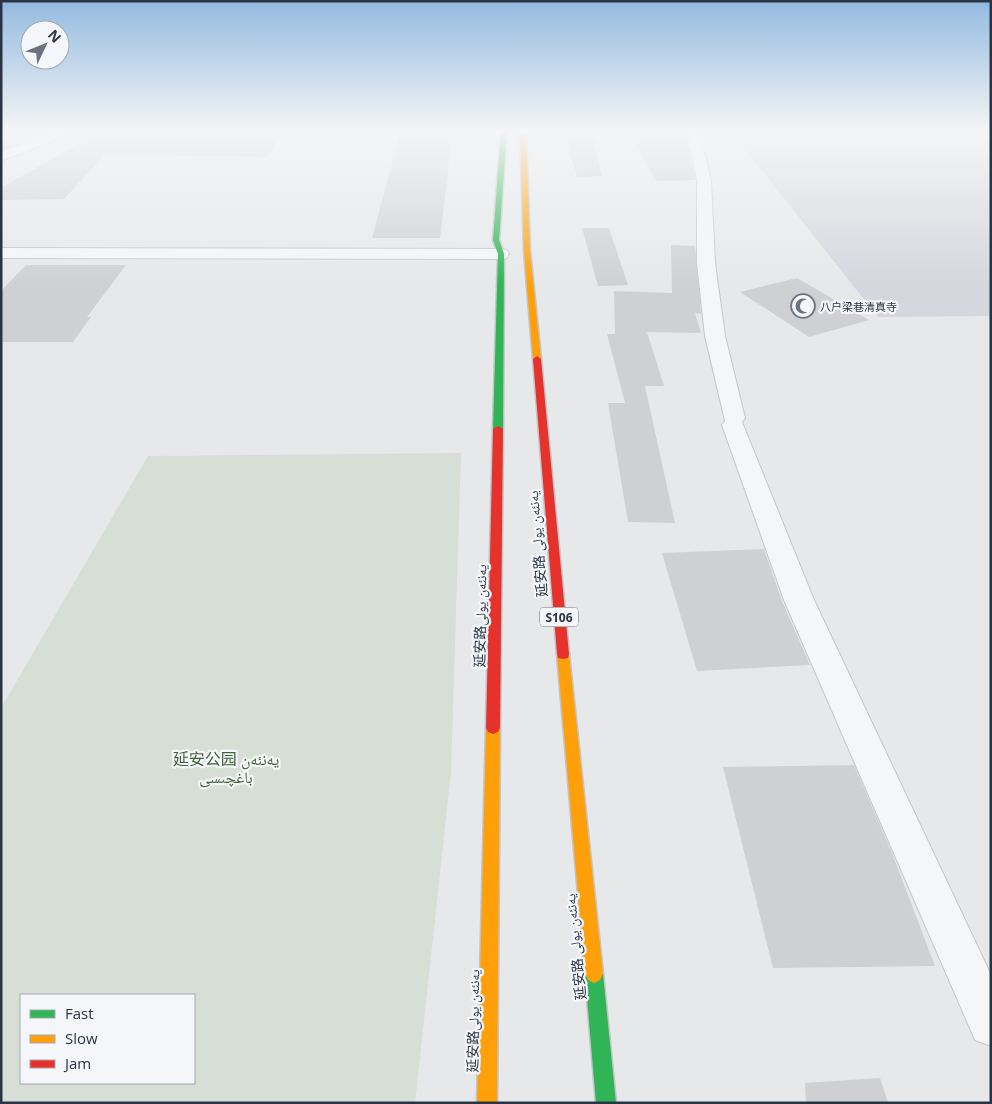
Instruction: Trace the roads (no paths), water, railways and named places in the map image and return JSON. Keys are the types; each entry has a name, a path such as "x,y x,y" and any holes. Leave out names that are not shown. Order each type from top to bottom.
{"main road":[{"name":"延安路يەنئەن يولى","path":"486,1103 501,254 496,240 500,182"},
{"name":"延安路 يەنئەن يولى","path":"525,182 527,251 562,659 606,1103"}],"street":[{"path":"704,182 706,263 715,336 733,421 799,600 991,1024"},
{"path":"1,253 501,254"}],"place":[{"name":"八户梁巷清真寺","path":"803,306"}],"park label":[{"name":"延安公园 يەنئەن باغچىسى","path":"226,768"}]}
